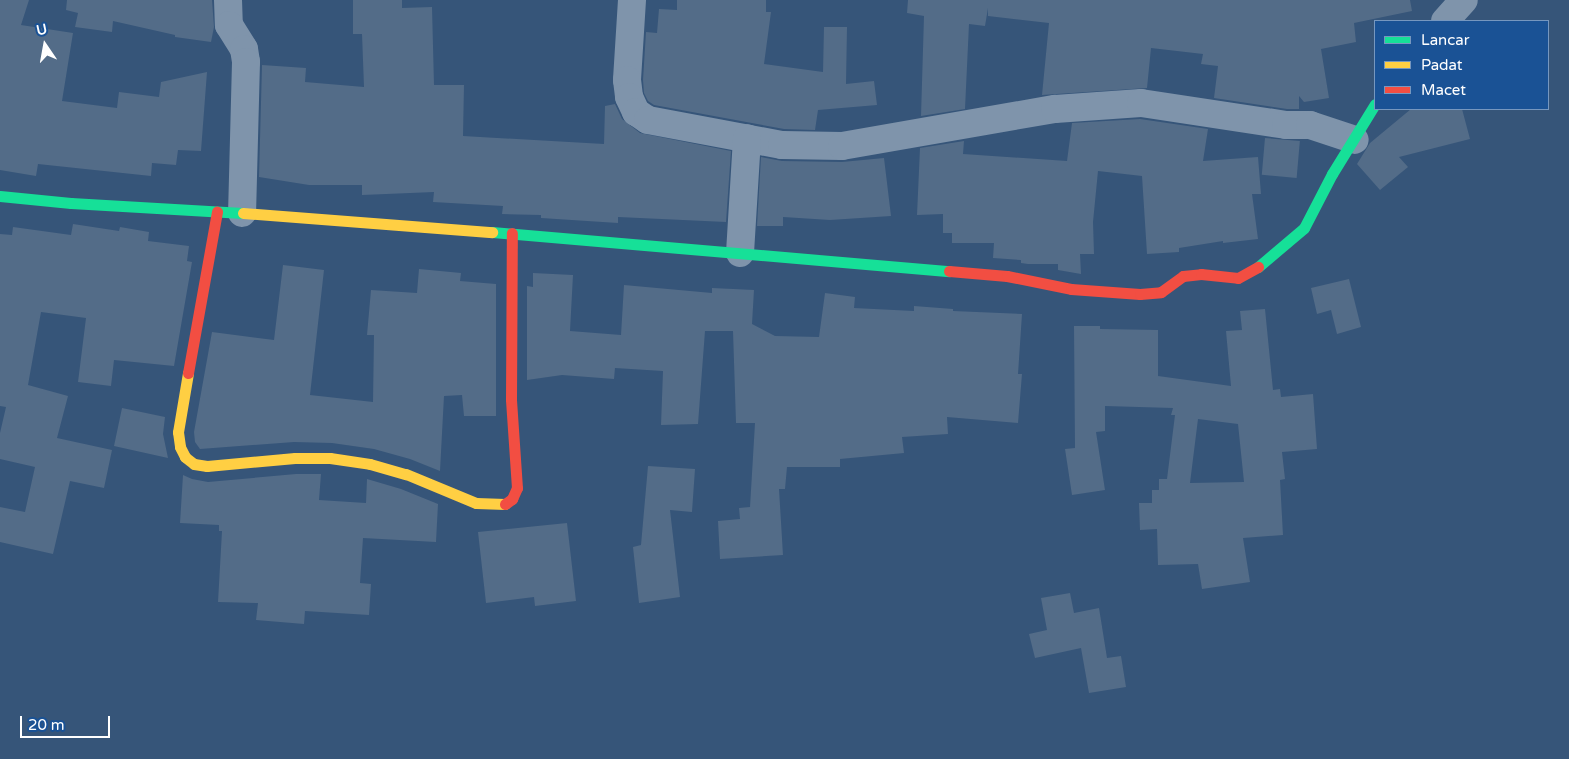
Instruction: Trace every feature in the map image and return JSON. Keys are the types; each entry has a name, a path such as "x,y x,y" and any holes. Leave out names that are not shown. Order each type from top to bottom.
{"street":[{"path":"228,0 229,25 244,49 246,62 230,212 178,432 180,447 185,457 194,464 207,466 295,458 330,458 370,464 406,474 476,503 489,505 503,504 512,499 517,488 511,399 512,233"},
{"path":"632,0 627,80 629,97 636,112 648,120 782,145 842,146 1055,109 1141,103 1286,125 1310,125 1355,140"},
{"path":"1446,20 1464,0"},
{"path":"0,196 71,203 230,212 512,233 1007,276 1070,289 1104,292 1161,292 1183,276 1201,274 1238,278 1262,264 1304,228 1332,174 1355,140 1374,106"},
{"path":"740,253 746,138"}],"building":[{"path":"0,0 29,0 21,25 73,33 62,101 117,108 119,92 159,97 161,82 207,72 201,151 178,150 176,165 152,163 151,176 38,164 36,176 0,170"},
{"path":"67,0 212,0 214,27 211,42 175,37 175,35 113,21 112,32 75,27 78,13 66,10"},
{"path":"353,0 402,0 402,8 432,7 434,85 464,85 463,136 604,144 605,106 615,104 622,119 640,133 731,151 726,222 618,217 618,223 541,218 541,215 502,214 503,206 433,202 434,192 362,195 362,185 309,185 259,177 262,65 306,68 305,82 364,87 362,34 353,34"},
{"path":"677,0 766,0 766,12 771,12 764,64 823,72 824,27 847,27 846,84 874,81 877,105 818,110 815,130 784,129 654,105 648,101 644,93 646,32 657,33 659,9 677,10"},
{"path":"908,0 1410,0 1412,11 1354,23 1356,42 1321,49 1329,98 1304,102 1299,96 1299,109 1287,109 1214,98 1218,66 1201,64 1203,54 1151,48 1147,88 1042,95 1049,23 988,16 988,8 985,26 969,24 965,109 921,116 924,16 907,13"},
{"path":"1410,110 1462,110 1470,139 1399,157 1408,167 1380,190 1357,164 1370,143"},
{"path":"1140,119 1208,129 1203,161 1258,157 1261,194 1252,194 1258,239 1223,243 1223,241 1179,248 1179,252 1147,254 1142,176 1098,171 1093,222 1094,254 1080,254 1081,274 1058,270 1058,264 1028,264 1021,263 1021,260 993,258 994,243 952,243 952,233 943,233 943,214 917,215 920,148 964,141 963,154 1067,161 1072,123"},
{"path":"1265,138 1300,141 1297,178 1262,175"},
{"path":"761,157 782,161 842,162 884,158 891,216 830,220 783,217 783,226 757,226"},
{"path":"73,224 119,231 120,227 149,232 148,241 189,246 187,261 192,262 174,366 114,360 111,386 78,382 86,318 41,312 28,385 68,396 57,438 112,450 104,488 70,481 53,554 0,542 0,507 25,512 35,467 0,459 0,433 6,407 0,406 0,234 12,235 13,227 71,235"},
{"path":"283,265 324,270 310,395 373,402 374,335 367,335 371,290 417,293 419,269 461,273 460,281 496,284 496,416 464,416 462,395 444,396 440,471 410,459 374,449 332,443 294,442 200,449 195,442 194,432 212,332 274,340"},
{"path":"533,273 573,275 570,331 621,335 624,285 712,293 712,288 754,290 752,324 775,336 819,337 825,293 855,297 854,308 914,311 914,306 953,309 953,311 1022,314 1018,374 1022,374 1018,423 947,417 948,434 902,437 904,453 840,459 840,467 787,467 785,489 779,489 783,555 720,559 718,521 740,519 739,508 750,507 755,423 736,423 733,331 705,331 698,424 661,425 663,371 615,368 614,379 562,375 527,380 527,286 533,287"},
{"path":"1349,279 1361,327 1337,334 1331,310 1317,314 1311,288"},
{"path":"1265,309 1273,390 1280,389 1281,397 1313,394 1317,449 1282,452 1285,479 1280,480 1283,535 1243,538 1250,582 1202,589 1198,564 1158,565 1157,529 1140,530 1139,503 1152,503 1152,490 1159,490 1159,479 1167,479 1175,415 1171,415 1173,408 1105,406 1105,431 1096,432 1105,490 1072,495 1065,449 1075,448 1074,326 1100,326 1100,329 1158,330 1158,376 1231,386 1226,331 1242,330 1240,311","holes":["1198,419 1238,424 1244,482 1190,483"]},
{"path":"122,408 165,417 163,434 168,458 114,446"},
{"path":"648,466 695,469 692,512 670,510 680,597 639,603 633,547 641,545"},
{"path":"296,474 321,474 319,500 366,503 367,479 401,489 438,504 436,542 363,538 360,583 371,584 369,615 305,611 304,624 256,620 258,603 218,602 222,531 219,531 219,525 180,523 183,475 208,482"},
{"path":"567,523 576,601 535,606 534,597 486,603 478,532"},
{"path":"1070,593 1074,613 1099,608 1107,658 1121,656 1126,687 1089,693 1081,648 1035,658 1029,634 1047,630 1041,598"}],"traffic: fast":[{"path":"1258,267 1304,228 1332,174 1374,106"},
{"path":"0,196 71,203 243,213"},
{"path":"492,232 949,271"}],"traffic: slow":[{"path":"243,213 492,232"},
{"path":"188,373 178,432 180,447 185,457 194,464 207,466 295,458 330,458 370,464 406,474 476,503 505,504"}],"traffic: jam":[{"path":"188,373 217,212"},
{"path":"505,504 512,499 517,488 511,399 512,233"},
{"path":"949,271 1007,276 1071,289 1140,294 1161,292 1183,276 1201,274 1238,278 1258,267"}]}
